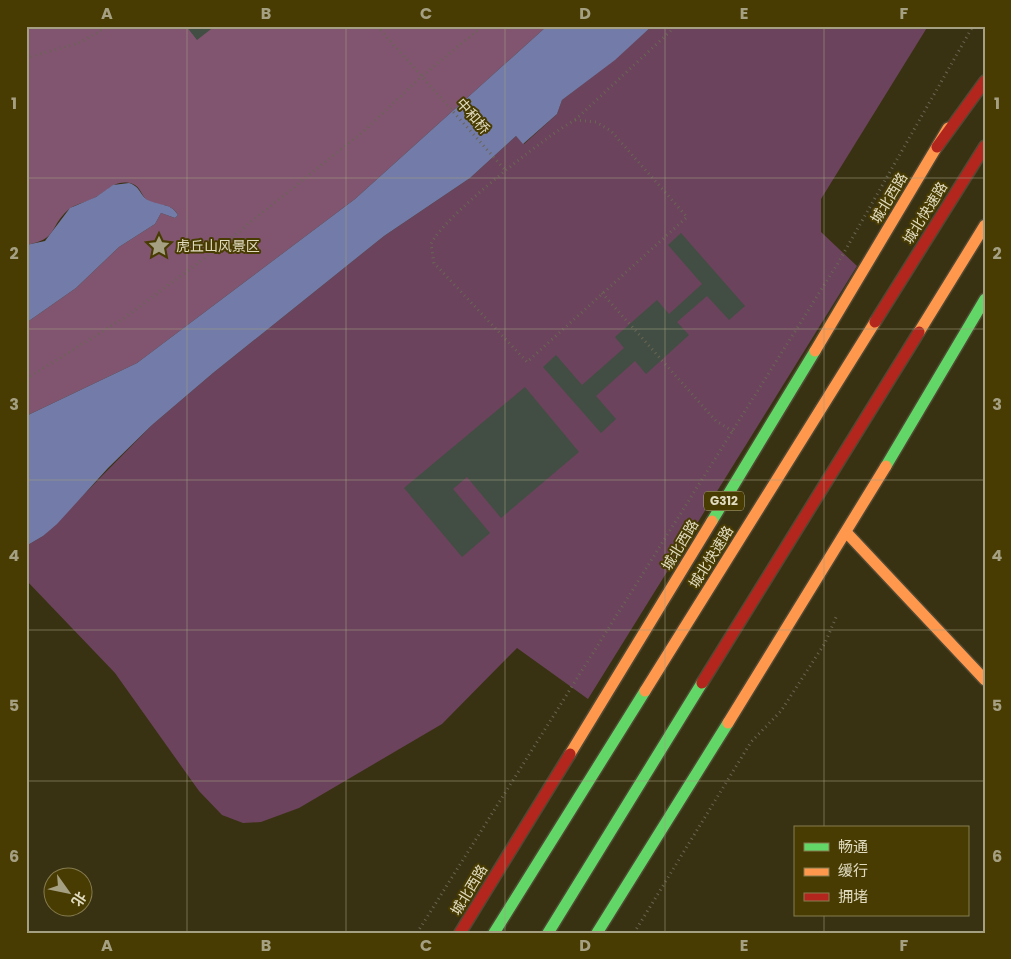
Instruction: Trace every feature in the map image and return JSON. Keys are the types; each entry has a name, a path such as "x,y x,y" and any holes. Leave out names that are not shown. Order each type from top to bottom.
{"main road":[{"name":"城北西路","path":"460,933 758,446 985,68"},
{"path":"937,147 985,82"},
{"name":"城北快速路","path":"494,933 985,146"},
{"path":"548,933 985,225"},
{"path":"597,933 846,532 985,299"},
{"path":"846,532 985,680"}],"path":[{"path":"26,58 79,43 108,26"},
{"name":"中和桥","path":"377,26 506,171"},
{"path":"26,379 124,318 226,242 366,130 422,76 483,26"},
{"path":"575,120 596,122 611,131 687,217 527,362 434,263 431,244 439,230 506,171 560,128 575,120 676,26"},
{"path":"417,933 838,262 973,26"},
{"path":"602,293 716,421 758,446"},
{"path":"634,933 751,742 781,711 825,643 837,615"}],"shaded area":[{"name":"虎丘山风景区","path":"26,26 547,26 355,199 137,363 26,416 26,323 76,288 119,247 155,224 161,213 175,218 178,215 168,206 148,201 136,185 121,183 71,208 62,216 49,236 44,240 26,245"},
{"path":"652,26 928,26 821,199 821,232 857,266 588,699 517,648 442,724 299,808 261,822 243,823 222,815 199,791 115,673 26,580 26,546 43,536 152,425 213,373 384,236 470,178 516,136 524,144 557,114 562,100 614,60"}],"water":[{"path":"547,26 652,26 615,60 562,100 557,114 523,144 516,136 470,178 384,236 213,373 152,425 108,468 57,524 43,536 26,546 26,416 137,363 355,199"},
{"path":"129,183 136,187 147,200 172,208 178,215 175,218 161,213 155,224 119,247 76,288 26,323 26,245 45,241 70,208 96,197 113,185"}],"building":[{"path":"186,26 215,26 197,40"},
{"path":"681,233 745,306 729,320 707,296 677,322 689,335 646,374 635,361 596,396 616,419 601,433 543,367 556,355 582,385 624,348 615,337 657,300 669,314 702,284 668,245"},
{"path":"525,387 579,452 501,518 467,477 453,489 490,533 462,557 404,488"}],"traffic: fast":[{"path":"886,466 985,299"},
{"path":"712,521 815,351"},
{"path":"548,933 702,683"},
{"path":"494,933 645,691"},
{"path":"597,933 728,723"}],"traffic: slow":[{"path":"815,351 948,128"},
{"path":"919,332 985,225"},
{"path":"645,691 875,322"},
{"path":"728,723 886,466"},
{"path":"570,754 712,521"},
{"path":"846,532 985,680"}],"traffic: jam":[{"path":"937,147 985,81"},
{"path":"875,322 985,146"},
{"path":"702,683 919,332"},
{"path":"460,933 570,754"}],"place":[{"name":"虎丘山风景区","path":"159,246"}]}
